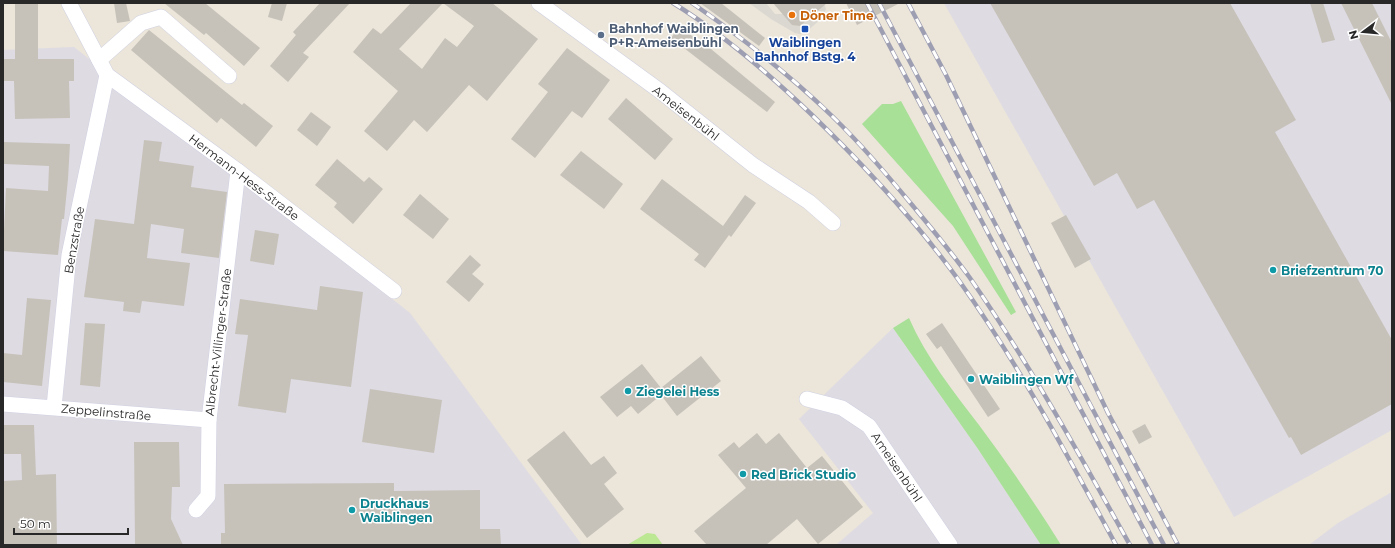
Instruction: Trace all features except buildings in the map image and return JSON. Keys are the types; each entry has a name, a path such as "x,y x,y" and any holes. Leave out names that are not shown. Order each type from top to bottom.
{"street":[{"name":"Hermann-Hess-Straße","path":"69,3 106,75 238,171 394,291"},
{"name":"Ameisenbühl","path":"539,3 660,91 753,164 809,202 833,223"},
{"path":"99,60 141,23 161,17 229,76"},
{"name":"Benzstraße","path":"54,407 69,255 106,75"},
{"name":"Albrecht-Villinger-Straße","path":"196,510 208,496 209,420 238,171"},
{"name":"Ameisenbühl","path":"807,399 842,408 869,426 950,545"},
{"name":"Zeppelinstraße","path":"3,404 209,420"}],"shaded area":[{"path":"749,3 766,3 775,14 783,14 800,26 820,9 820,3 824,3 826,9 822,18 805,33 800,34 795,33 771,19"},
{"path":"944,3 1392,3 1392,430 1234,517"},
{"path":"74,47 410,313 582,545 3,545 3,50"},
{"path":"893,328 978,449 1041,545 836,545 873,513 799,419"},
{"path":"1392,492 1392,545 1309,545 1338,523"}],"green space":[{"path":"901,101 1016,312 1011,315 953,226 862,124 882,104 893,104"},
{"path":"909,318 932,360 1011,469 1061,545 1041,545 978,449 893,328"},
{"path":"647,533 655,534 663,545 627,545"}],"railway":[{"path":"673,3 728,41 795,99 870,174 926,237 982,313 1023,378 1116,545"},
{"path":"692,3 764,56 816,100 874,160 942,241 970,278 1013,343 1053,409 1130,545"},
{"path":"867,3 1152,545"},
{"path":"879,3 1164,545"},
{"path":"908,3 946,75 1108,413 1178,545"}],"place":[{"name":"Döner Time","path":"792,15"},
{"name":"Waiblingen Bahnhof Bstg. 4","path":"805,29"},
{"name":"Bahnhof Waiblingen P+R-Ameisenbühl","path":"601,35"},
{"name":"Briefzentrum 70","path":"1273,270"},
{"name":"Waiblingen Wf","path":"971,379"},
{"name":"Ziegelei Hess","path":"628,391"},
{"name":"Red Brick Studio","path":"743,474"},
{"name":"Druckhaus Waiblingen","path":"352,510"}]}
